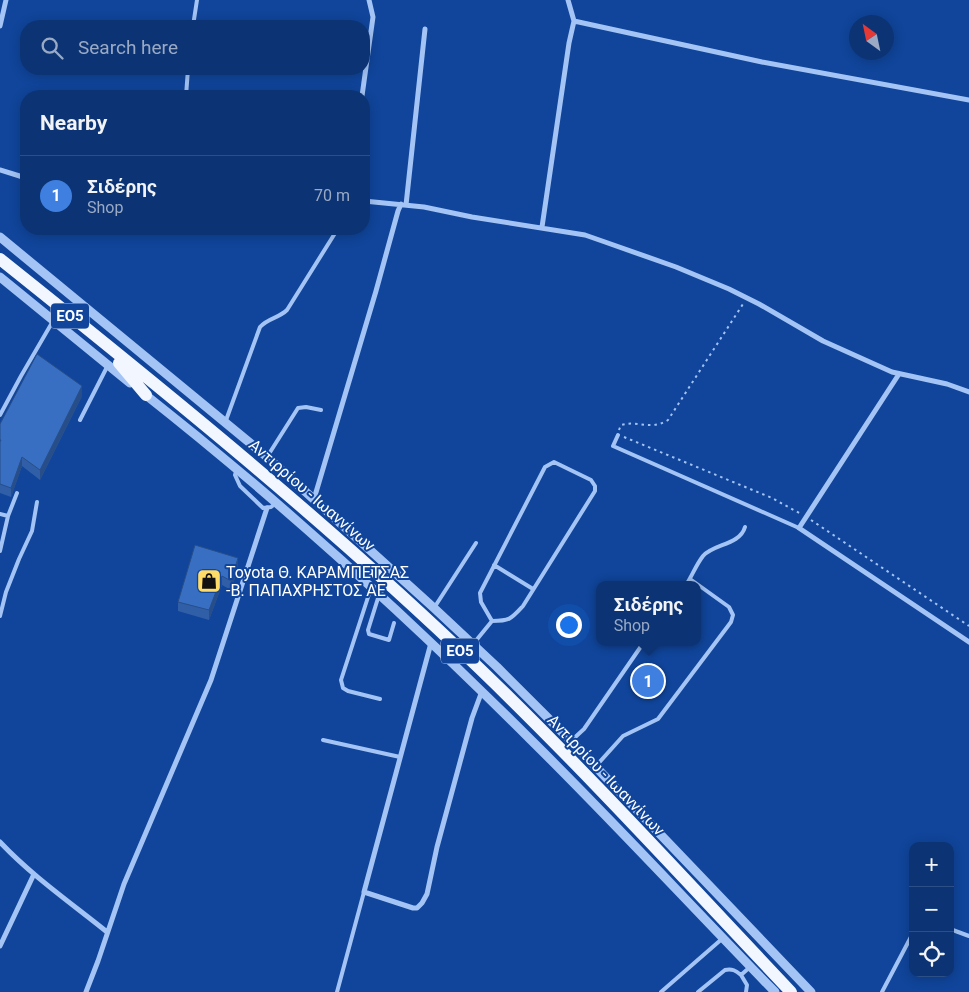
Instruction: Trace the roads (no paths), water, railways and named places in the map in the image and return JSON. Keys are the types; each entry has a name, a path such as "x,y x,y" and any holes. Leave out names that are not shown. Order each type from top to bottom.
{"main road":[{"name":"Αντιρρίου - Ιωαννίνων","path":"0,259 275,484 479,668 568,758 791,992"},
{"path":"100,340 146,395"}],"street":[{"path":"0,26 6,0"},
{"path":"369,0 373,17 370,39"},
{"path":"542,227 569,43 574,21 568,0"},
{"path":"574,21 762,62 969,100"},
{"path":"314,499 398,211 404,204 425,29"},
{"path":"363,90 365,75"},
{"path":"0,170 20,176"},
{"path":"370,201 404,204 585,235 685,271 746,298 823,341 899,374 947,384 969,392"},
{"path":"0,237 267,457 473,644 596,766 811,992"},
{"path":"0,277 238,470 379,595 482,691 775,992"},
{"path":"899,374 799,528 969,642"},
{"path":"86,992 124,884 211,680 267,508"},
{"path":"431,643 364,892 413,908 420,906 424,902 472,718 482,691"},
{"path":"0,842 34,874 108,932"},
{"path":"0,946 34,874"}],"lane":[{"path":"194,20 197,0"},
{"path":"186,90 188,75"},
{"path":"225,423 260,327 265,322 280,316 287,310 334,235"},
{"path":"0,415 53,320"},
{"path":"80,420 108,365"},
{"path":"267,457 298,408 306,407 321,410"},
{"path":"618,435 613,446 799,528"},
{"path":"554,462 591,480 595,486 595,491 523,606 506,621 492,620 480,597 480,593 545,467 554,462"},
{"path":"238,470 235,475 240,486 263,508 271,507 276,503"},
{"path":"0,551 8,516 17,493"},
{"path":"0,616 6,592 32,531 37,502"},
{"path":"0,514 8,516"},
{"path":"693,581 690,579 703,556 739,537 744,532 745,527"},
{"path":"434,608 476,543"},
{"path":"494,565 534,589"},
{"path":"596,766 624,736 658,719 732,622 733,614 729,607 701,587"},
{"path":"371,588 341,680 343,688 348,691 380,699"},
{"path":"379,595 368,630 369,634 389,640 394,623"},
{"path":"473,644 492,620"},
{"path":"571,741 584,729 641,646"},
{"path":"323,740 400,757"},
{"path":"338,992 364,892"},
{"path":"954,930 969,936"},
{"path":"661,992 723,938"},
{"path":"882,992 909,941"},
{"path":"741,975 750,967"},
{"path":"698,992 725,970 730,969 735,970 741,975 746,985 746,992"}],"place":[{"name":"Toyota Θ. ΚΑΡΑΜΠΕΤΣΑΣ -Β. ΠΑΠΑΧΡΗΣΤΟΣ ΑΕ","path":"209,581"},
{"name":"Σιδέρης","path":"648,681"}]}
